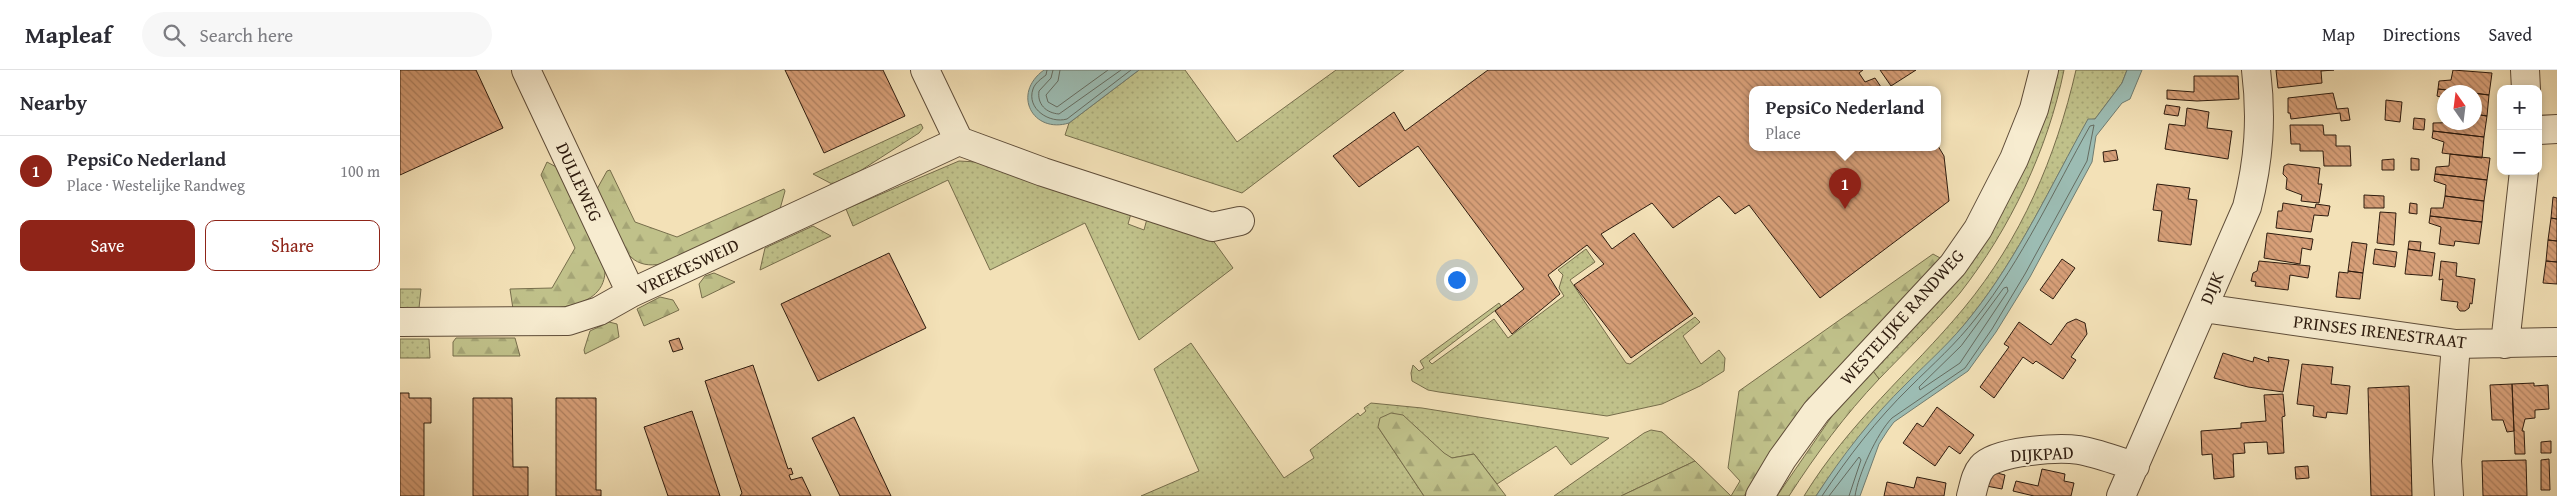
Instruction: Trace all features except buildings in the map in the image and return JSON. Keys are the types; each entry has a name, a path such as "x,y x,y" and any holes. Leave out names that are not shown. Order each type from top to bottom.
{"street":[{"name":"DULLEWEG","path":"526,70 631,293"},
{"path":"926,70 959,141 1043,172 1212,227 1240,221"},
{"name":"WESTELIJKE RANDWEG","path":"1760,496 1782,459 1816,412 1953,265 1978,229 2014,159 2034,109 2044,70"},
{"name":"DIJK","path":"2121,496 2247,207 2254,178 2260,123 2256,70"},
{"path":"2525,70 2526,85"},
{"path":"2542,130 2557,129"},
{"name":"VREEKESWEID","path":"400,322 568,322 599,311 631,293 959,141"},
{"path":"2505,344 2524,175"},
{"name":"PRINSES IRENESTRAAT","path":"2203,308 2456,344 2557,342"},
{"path":"2449,496 2447,460 2456,344"},
{"name":"DIJKPAD","path":"1971,496 1976,477 1987,462 1998,457 2020,452 2078,450 2135,466"}],"green space":[{"path":"1139,70 1185,70 1237,142 1336,70 1404,70 1242,193 1065,135 1069,123"},
{"path":"2057,70 2064,70 2048,129 2025,187 2011,215 1960,293 1931,326 1879,379 1873,371 2039,130"},
{"path":"2076,70 2127,70 2122,83 2095,119 2088,120 2020,245 1972,315 1852,448 1816,496 1804,496 1841,444 1964,308 2003,254 2034,196 2047,165 2068,102"},
{"path":"921,124 923,128 919,133 860,171 832,184 813,174"},
{"path":"959,161 977,162 1132,210 1128,224 1144,230 1148,215 1207,232 1233,268 1139,340 1085,223 990,270 948,180 853,226 846,209"},
{"path":"547,162 560,169 605,268 603,283 596,293 585,301 556,308 513,309 510,289 552,288 575,248 541,175"},
{"path":"610,170 635,222 677,237 784,189 785,191 780,209 661,264 649,265 638,262 626,252 597,189 607,171"},
{"path":"813,226 831,236 760,270 765,248"},
{"path":"1586,249 1595,262 1570,280 1626,363 1630,364 1695,317 1700,322 1683,336 1701,364 1719,350 1725,358 1724,371 1700,386 1662,404 1607,416 1439,392 1428,390 1412,381 1413,365 1419,371 1424,368 1420,361 1499,303 1501,306 1429,361 1432,364 1494,319 1508,338 1564,296 1559,288 1563,275 1558,270"},
{"path":"1933,254 1942,259 1787,430 1744,496 1731,496 1740,481 1728,468 1739,391"},
{"path":"714,273 735,282 702,298 699,284 705,276"},
{"path":"400,289 421,289 419,308 400,309"},
{"path":"660,297 673,300 679,310 644,326 637,309"},
{"path":"609,322 617,324 619,337 585,354 584,350 590,331"},
{"path":"456,338 515,338 520,356 453,356 453,342"},
{"path":"400,339 429,339 430,358 400,358"},
{"path":"1191,343 1284,478 1314,458 1310,450 1358,413 1360,416 1366,411 1364,408 1371,403 1422,408 1609,438 1571,465 1556,446 1497,484 1474,454 1452,458 1378,427 1424,496 1141,496 1199,471 1154,369"},
{"path":"1873,371 1879,379 1831,435 1789,496 1777,496 1841,403"},
{"path":"1391,413 1403,415 1444,453 1452,458 1474,454 1506,496 1424,496 1378,427 1380,418"},
{"path":"1651,430 1662,432 1695,461 1621,496 1554,496 1644,433"},
{"path":"1695,461 1731,496 1621,496"}],"water":[{"path":"1044,70 1139,70 1069,123 1056,125 1045,123 1037,117 1031,110 1028,100 1029,90 1034,80"},
{"path":"2127,70 2142,70 2130,99 2122,103 2096,136 2092,162 2030,277 1996,332 1968,371 1894,422 1879,444 1860,496 1816,496 1869,423 1956,334 1989,292 2034,220 2088,119 2095,119 2122,83"}],"place":[{"name":"PepsiCo Nederland","path":"1845,209"}]}
